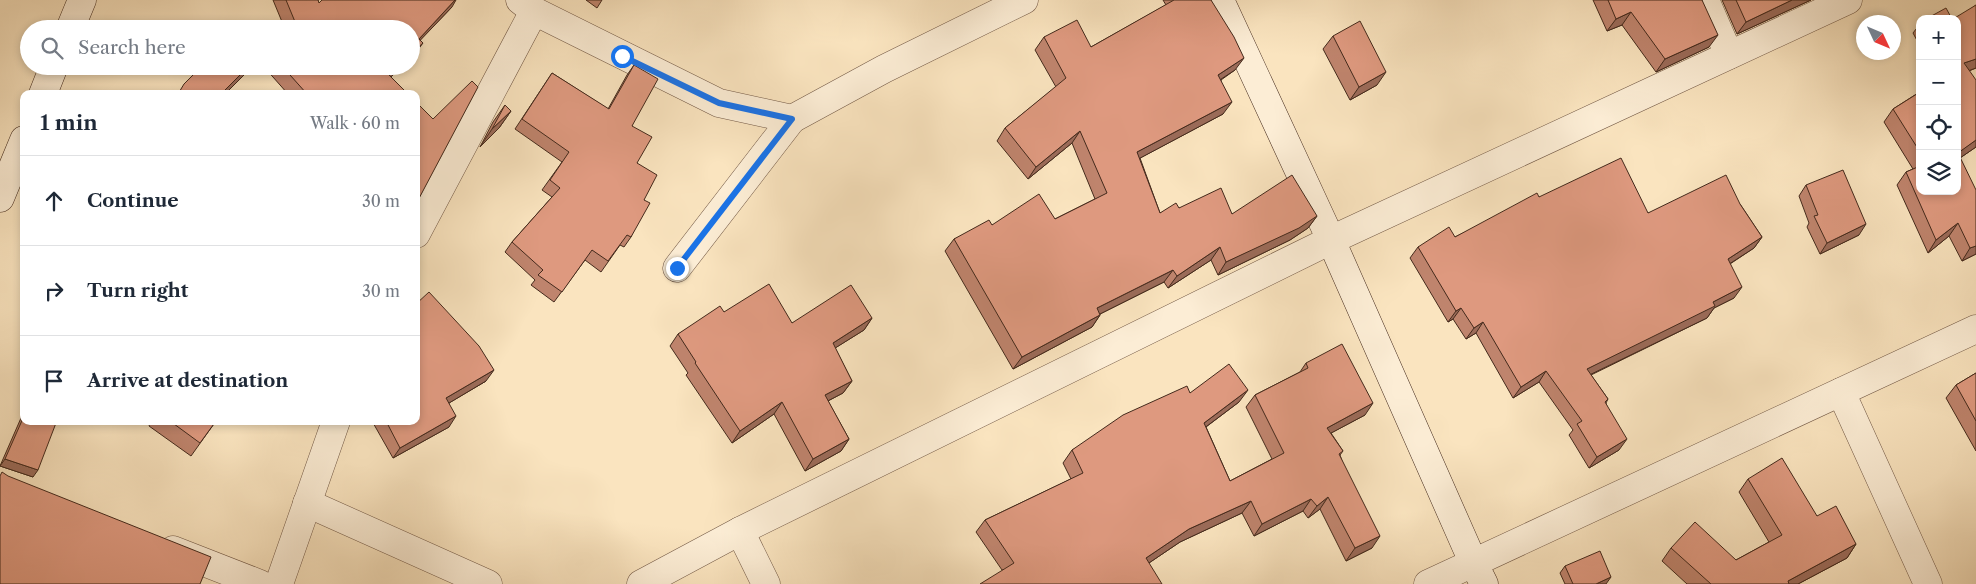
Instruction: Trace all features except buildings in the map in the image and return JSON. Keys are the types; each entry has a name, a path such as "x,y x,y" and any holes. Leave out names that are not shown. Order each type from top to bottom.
{"street":[{"path":"74,20 82,0"},
{"path":"677,268 792,119 884,69 1024,0"},
{"path":"1220,0 1331,240 1479,573"},
{"path":"1705,0 1729,55"},
{"path":"641,584 740,531 1331,240 1848,0"},
{"path":"420,226 527,5 719,103 792,119"},
{"path":"45,90 50,75"},
{"path":"0,198 20,150"},
{"path":"1428,584 1479,573 1841,392 1976,329"},
{"path":"1841,392 1928,584"},
{"path":"279,584 335,425"},
{"path":"308,502 488,584"},
{"path":"740,531 766,584"},
{"path":"149,540 260,584"}],"route":[{"path":"622,56 719,103 792,119 677,268"}]}
